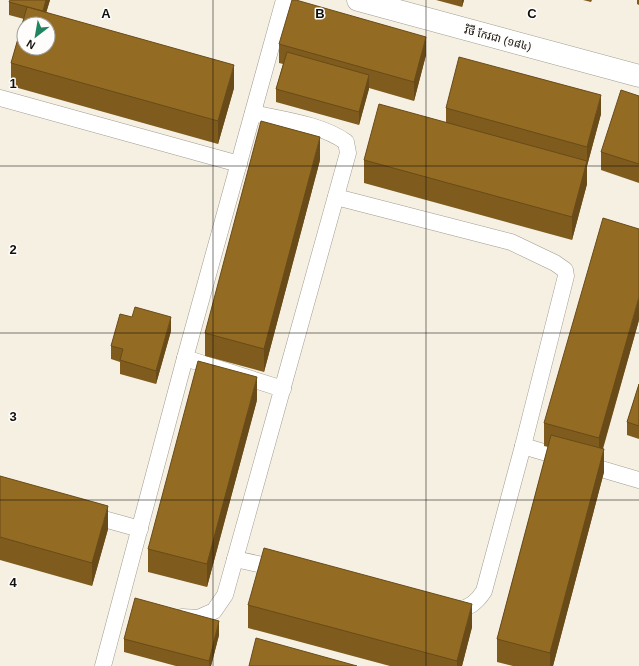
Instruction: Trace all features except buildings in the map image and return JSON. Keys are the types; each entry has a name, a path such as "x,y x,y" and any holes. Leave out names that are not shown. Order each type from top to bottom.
{"street":[{"name":"វិថី កែវជា (១៨៤)","path":"358,0 639,76"}],"lane":[{"path":"103,666 129,600 140,529 185,358 284,0"},
{"path":"0,98 239,164"},
{"path":"166,612 181,617 198,618 214,612 225,595 348,153 346,142 337,135 320,128 253,113"},
{"path":"336,197 512,242 555,263 564,270 566,276 523,446 484,591 478,601 467,607 456,609 441,606"},
{"path":"185,358 282,389"},
{"path":"523,446 639,480"},
{"path":"74,510 140,529"},
{"path":"235,559 296,573"}]}
